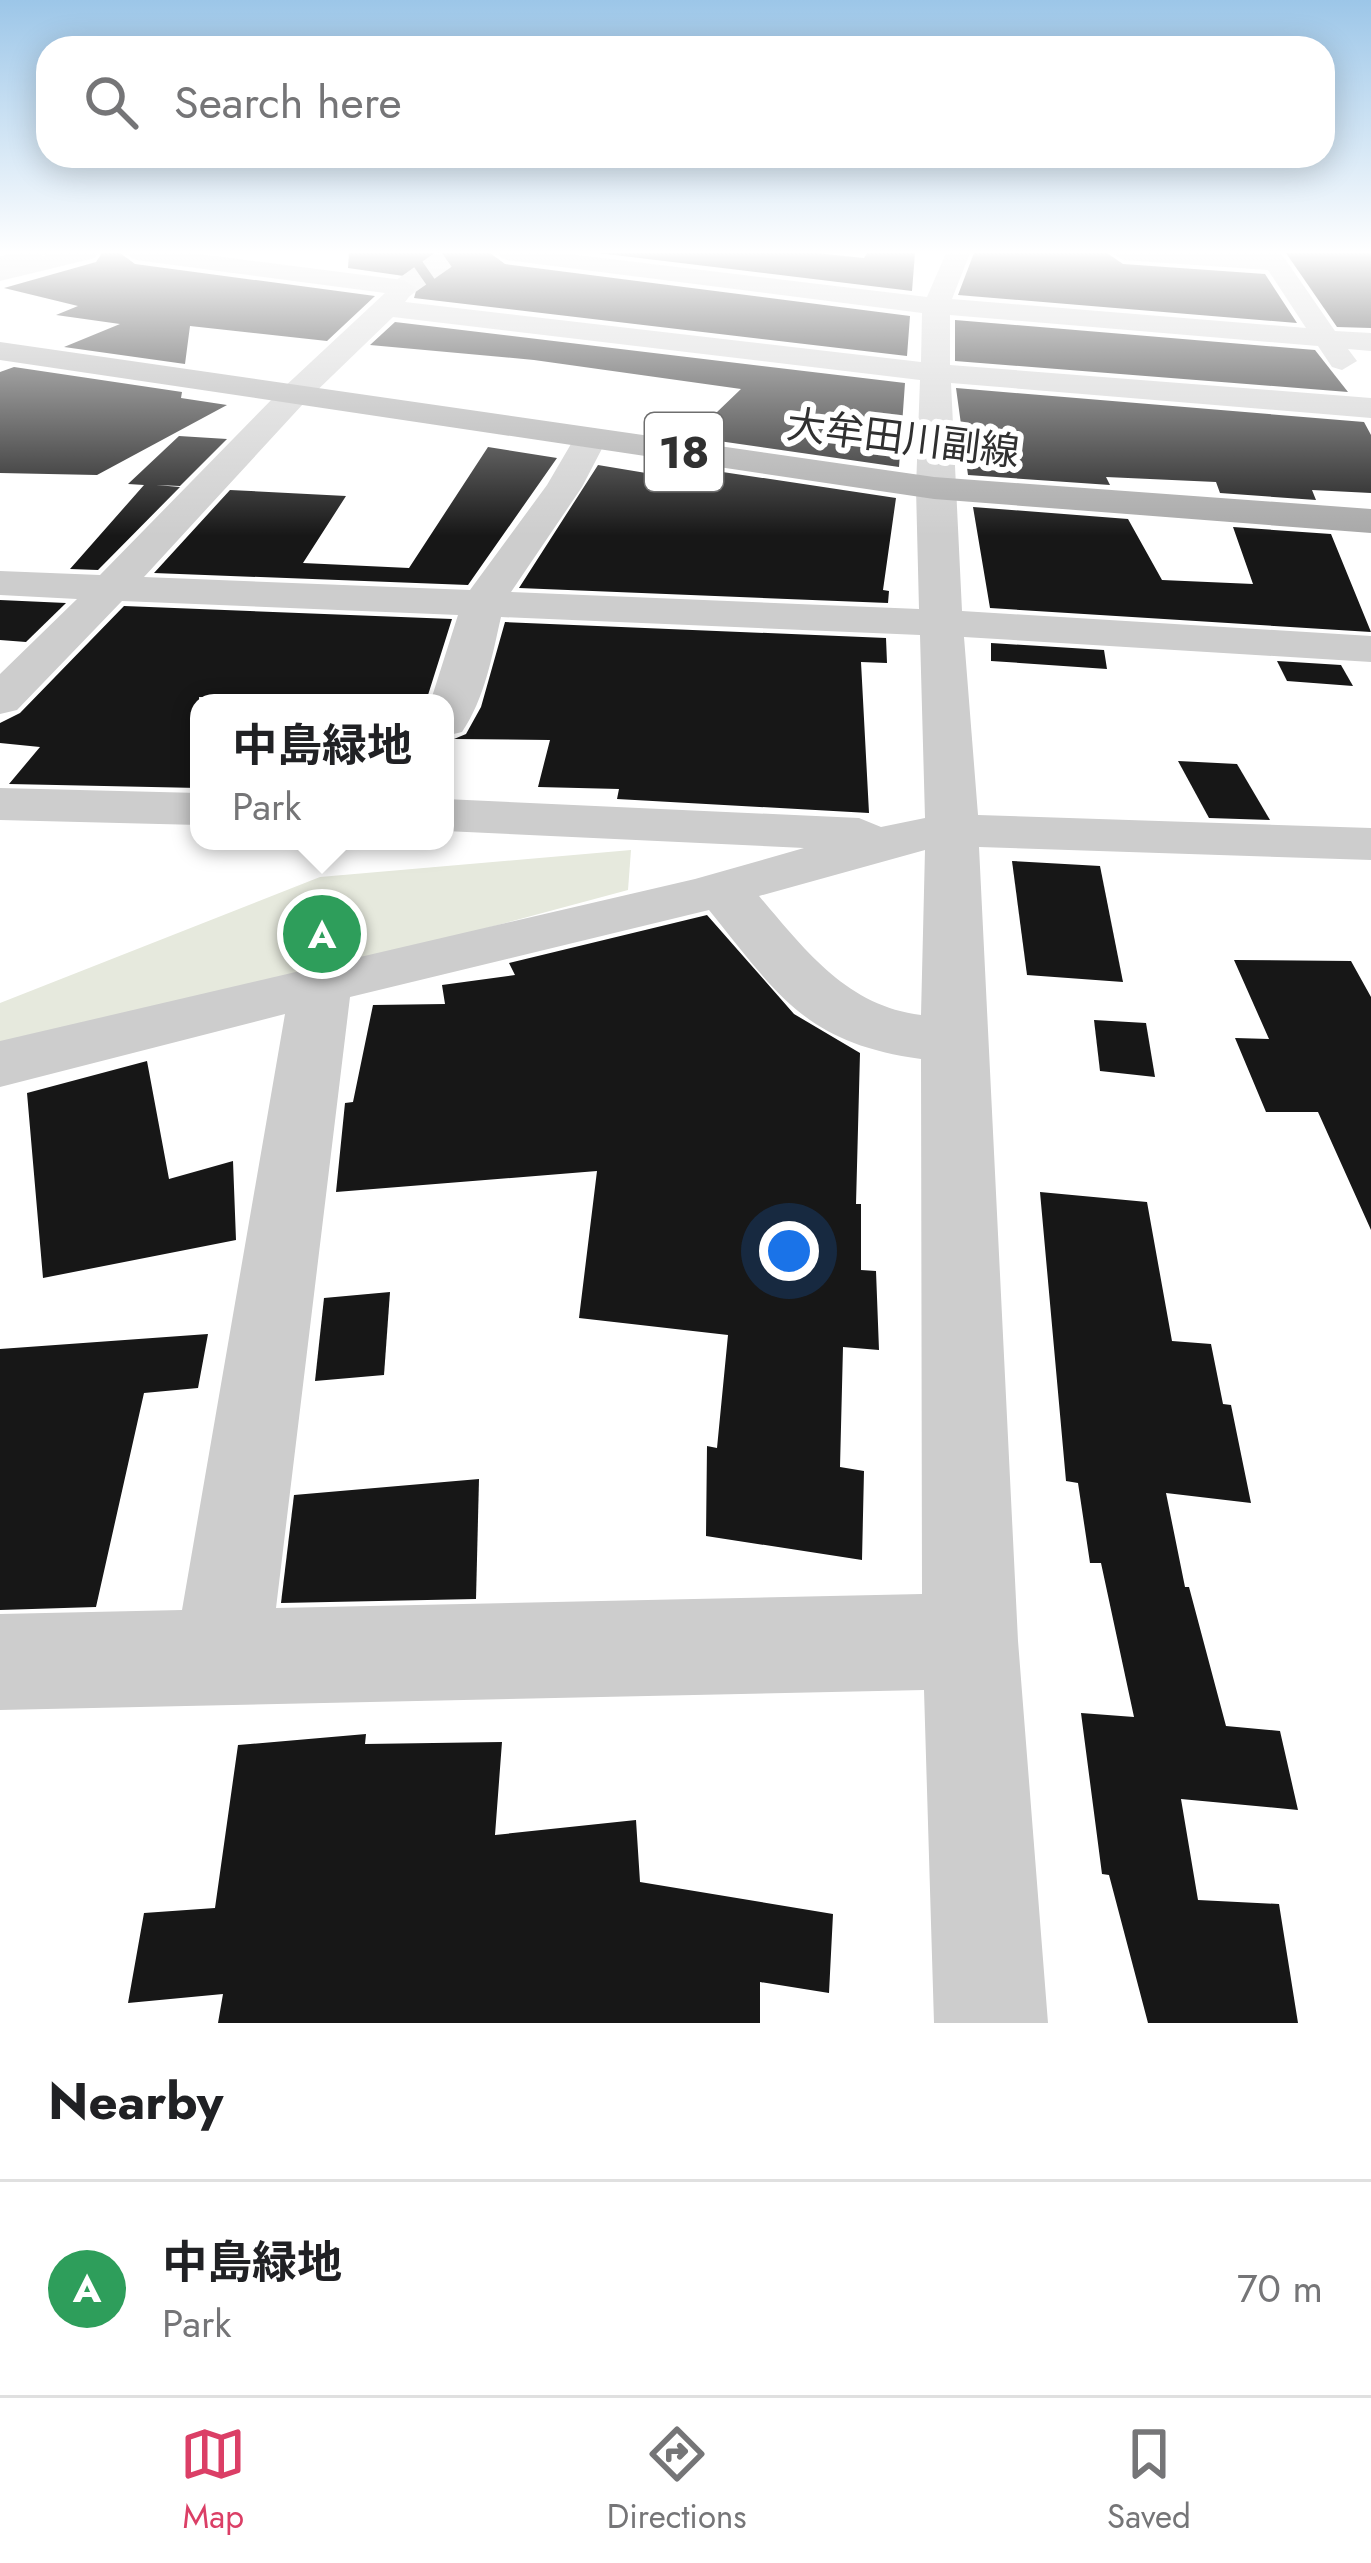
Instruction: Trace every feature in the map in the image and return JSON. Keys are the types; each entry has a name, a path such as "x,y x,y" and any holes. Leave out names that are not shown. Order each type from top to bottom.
{"main road":[{"name":"大牟田川副線","path":"78,347 590,439 934,480 1371,520"},
{"name":"大牟田川副線","path":"0,350 303,386 934,480 1371,501"}],"street":[{"path":"0,700 114,589 345,347"},
{"path":"941,347 934,480 938,624 930,833 952,1041 970,1641 991,2023"},
{"path":"1109,347 1371,405"},
{"path":"1330,347 1371,405"},
{"path":"454,703 464,681 483,602 564,487 590,439"},
{"path":"0,583 483,602 1371,649"},
{"path":"0,804 190,809"},
{"path":"454,815 1371,844"},
{"path":"0,1064 723,890 930,833"},
{"path":"723,890 829,1008 877,1028 952,1041"},
{"path":"222,1660 319,998 314,985"},
{"path":"0,1662 970,1641"}],"shaded area":[{"path":"631,850 628,890 0,1059 0,1003 320,877"}],"building":[{"path":"67,347 187,347 185,364"},
{"path":"396,347 607,347 905,383 899,467 691,437 741,389 534,360"},
{"path":"834,347 908,347 907,356"},
{"path":"955,347 1284,347 1315,350 1348,392 955,361"},
{"path":"14,367 182,392 181,398 227,405 97,475 0,473 0,372"},
{"path":"956,388 1364,422 1371,435 1371,493 1312,490 1316,500 1220,493 1216,482 1106,477 1110,485 968,475"},
{"path":"179,436 227,439 180,486 156,485 180,487 98,570 70,569 144,485 128,484"},
{"path":"488,447 557,458 468,585 154,573 230,490 346,496 303,563 409,568"},
{"path":"663,463 896,498 883,590 889,591 888,603 519,588 598,465 652,474"},
{"path":"973,507 1128,519 1162,580 1253,584 1233,527 1331,534 1371,632 990,608"},
{"path":"0,600 66,603 26,642 0,640"},
{"path":"124,606 452,619 428,694 190,694 190,788 9,784 40,747 0,743 0,723 20,713"},
{"path":"505,622 886,638 887,663 861,662 869,813 617,799 619,789 538,787 550,740 454,739 466,734 481,707"},
{"path":"991,643 1104,650 1107,669 991,661"},
{"path":"1277,661 1341,665 1353,686 1287,681"},
{"path":"1178,761 1237,764 1270,820 1209,818"},
{"path":"1012,861 1100,866 1123,982 1027,975"},
{"path":"707,915 794,1014 860,1053 856,1204 861,1204 861,1270 876,1271 879,1350 843,1347 840,1467 864,1471 862,1560 706,1536 707,1446 717,1448 728,1335 579,1318 597,1171 336,1192 345,1103 353,1102 373,1005 445,1004 442,985 515,975 509,963"},
{"path":"1234,960 1351,961 1371,997 1371,1230 1318,1112 1266,1112 1235,1038 1269,1039"},
{"path":"1094,1020 1146,1023 1155,1077 1100,1071"},
{"path":"147,1061 169,1179 233,1161 236,1240 43,1278 27,1093"},
{"path":"1040,1192 1147,1202 1172,1341 1211,1344 1223,1404 1231,1405 1251,1503 1166,1493 1185,1587 1189,1587 1226,1726 1280,1731 1298,1810 1181,1799 1198,1900 1279,1904 1298,2023 1148,2023 1109,1875 1102,1874 1081,1713 1134,1717 1101,1563 1090,1563 1078,1483 1066,1481"},
{"path":"390,1292 384,1375 315,1381 324,1298"},
{"path":"208,1334 198,1388 144,1393 96,1607 0,1610 0,1349"},
{"path":"479,1479 476,1599 281,1603 294,1495"},
{"path":"366,1734 365,1744 502,1742 495,1835 636,1820 640,1882 833,1914 829,1993 760,1982 760,2023 218,2023 223,1994 128,2003 144,1913 215,1908 238,1745"}],"place":[{"name":"中島緑地","path":"322,934"}]}
